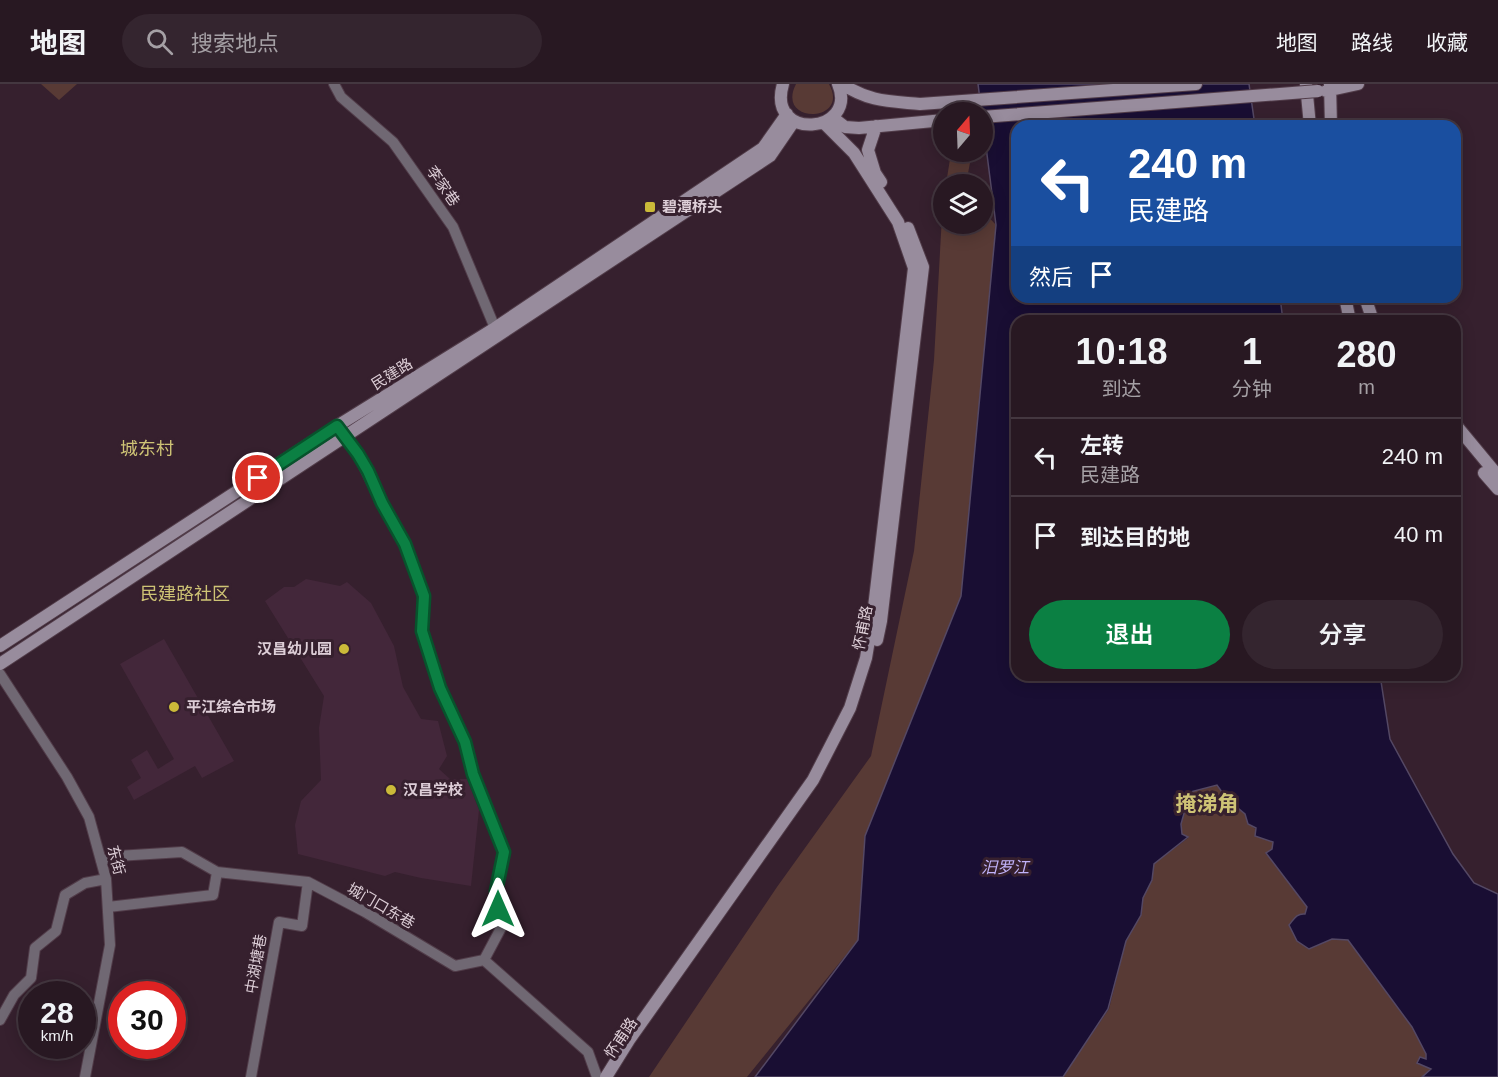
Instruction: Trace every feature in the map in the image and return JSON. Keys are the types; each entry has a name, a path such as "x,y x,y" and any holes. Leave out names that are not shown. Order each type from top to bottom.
{"main road":[{"path":"783,84 780,96 782,105 791,118 804,125 814,126 828,120 838,108 841,99 840,84"},
{"path":"840,84 860,96 920,104 1196,84"},
{"path":"1306,84 1309,120"},
{"path":"993,116 1358,84"},
{"path":"1326,88 1330,120"},
{"name":"民建路","path":"0,646 337,426 495,328 763,148 791,118"},
{"path":"0,664 770,156 791,118"},
{"path":"828,120 845,127 933,121"},
{"path":"606,1077 629,1040 813,780 850,708 866,658 873,616 914,267 898,222 854,153 828,120"},
{"name":"怀甫路","path":"613,1077 639,1036 819,785 856,710 870,669 881,621 923,267 905,218 874,173 868,150 876,126"},
{"path":"1461,431 1498,477"},
{"path":"1461,444 1498,489"}],"street":[{"name":"李家巷","path":"334,84 341,97 393,142 453,227 495,328"},
{"path":"337,426 368,471 382,503 405,544 424,596 422,631 440,688 465,742 473,774 504,852 496,891 501,928 484,960 588,1052 597,1077"},
{"name":"东街","path":"0,675 67,777 89,817 106,879 110,945 85,1077"},
{"name":"城门口东巷","path":"102,861 117,856 182,852 217,872 308,882 365,912 455,966 484,960"},
{"path":"108,907 213,895 217,872"},
{"path":"0,1020 14,995 31,978 35,948 56,930 65,895 85,883 106,879"},
{"name":"中湖塘巷","path":"251,1077 279,922 302,926 308,882"}],"shaded area":[{"path":"41,84 77,84 59,100"},
{"path":"796,84 829,84 833,97 830,106 823,112 813,114 795,107 792,97"},
{"path":"950,162 970,162 968,174 948,174"},
{"path":"993,222 996,225 961,596 865,836 858,940 747,1077 649,1077 777,887 871,756 914,551 934,360 941,234 993,234"},
{"name":"汉昌学校","path":"306,579 340,586 347,582 371,603 394,646 403,687 421,719 438,721 447,756 439,769 450,779 467,779 479,810 471,886 395,872 385,876 298,854 295,825 301,801 321,780 319,728 324,696 265,601 284,587 294,587"},
{"name":"平江综合市场","path":"164,639 234,761 202,778 195,766 134,800 127,787 141,778 131,760 147,750 158,769 174,759 120,664"},
{"path":"1217,785 1227,799 1245,814 1248,823 1266,839 1273,842 1272,849 1266,853 1307,907 1305,915 1309,949 1332,939 1348,940 1412,1027 1426,1054 1425,1065 1431,1069 1422,1077 1063,1077 1109,1009 1126,941 1141,915 1143,898 1152,880 1154,864 1188,838 1182,834 1181,824 1190,792"}],"water":[{"name":"汨罗江","path":"978,84 1249,84 1254,120 1011,120 1011,303 1281,303 1282,315 1011,315 1011,681 1381,681 1390,739 1453,854 1474,883 1498,894 1498,1077 1422,1077 1431,1069 1417,1063 1420,1057 1426,1059 1426,1054 1412,1027 1348,940 1332,939 1309,949 1297,941 1289,925 1298,915 1305,914 1307,907 1266,853 1272,849 1273,842 1255,836 1256,828 1248,824 1245,814 1227,799 1217,785 1190,792 1181,824 1182,834 1188,837 1154,864 1152,880 1143,898 1141,915 1126,941 1108,1009 1063,1077 755,1077 858,940 865,836 961,596 996,225 993,174 989,174 988,162 993,162 993,102 980,102"}],"place":[{"name":"碧潭桥头","path":"650,207"},
{"name":"汉昌幼儿园","path":"344,649"},
{"name":"平江综合市场","path":"174,707"},
{"name":"汉昌学校","path":"391,790"}],"district":[{"name":"城东村","path":"147,449"},
{"name":"民建路社区","path":"185,594"},
{"name":"掩涕角","path":"1207,804"}],"route":[{"path":"258,478 337,426 368,471 382,503 405,544 418,579 424,596 422,631 440,688 465,742 473,774 504,852 496,891 498,909"}]}
